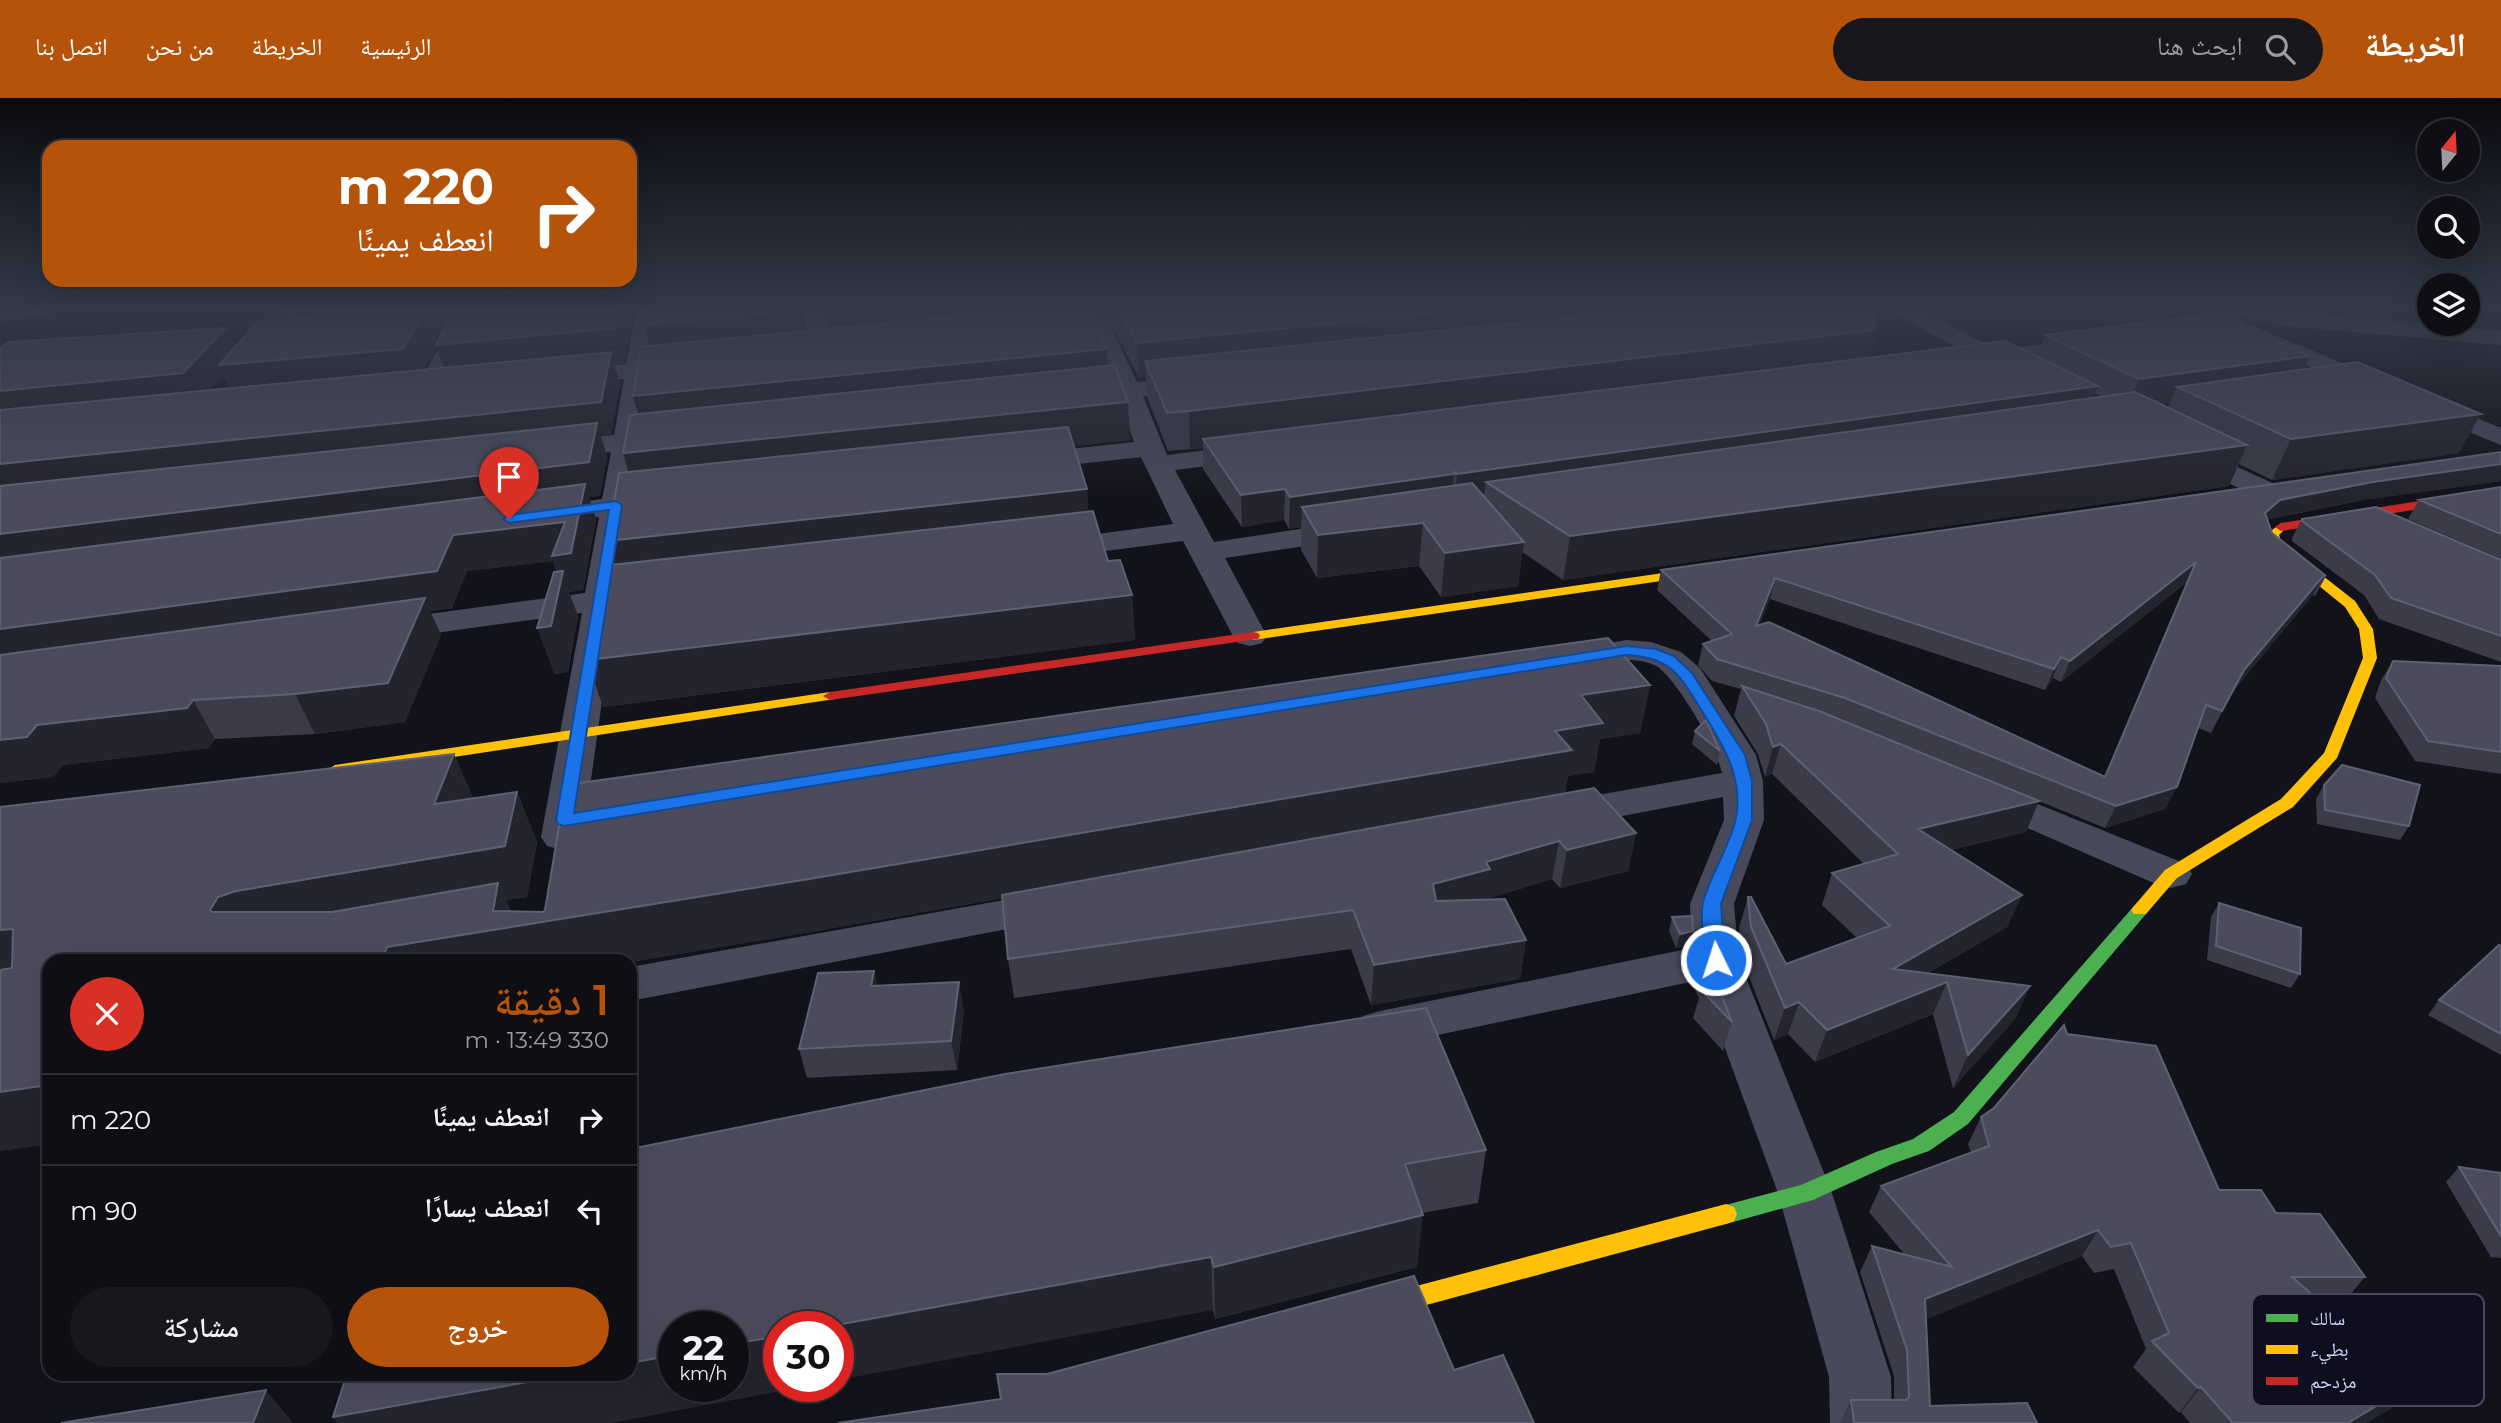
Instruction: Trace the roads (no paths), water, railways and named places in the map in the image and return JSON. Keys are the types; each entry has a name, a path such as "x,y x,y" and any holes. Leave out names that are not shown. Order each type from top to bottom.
{"street":[{"path":"427,392 437,372"},
{"path":"545,380 628,372"},
{"path":"556,872 637,372"},
{"path":"1120,372 1155,456 1250,636"},
{"path":"2025,372 2029,374"},
{"path":"2348,372 2501,437"},
{"path":"1047,399 1225,380"},
{"path":"2320,391 2373,384"},
{"path":"399,395 453,389"},
{"path":"528,453 694,435"},
{"path":"2169,443 2274,490"},
{"path":"997,465 1283,448"},
{"path":"2239,495 2274,490"},
{"path":"1360,1312 1805,1193 1884,1158 1921,1146 1961,1118 2171,874 2287,803 2331,755 2370,658 2366,629 2350,604 2276,546 2273,534 2282,526 2501,492"},
{"path":"506,519 698,496"},
{"path":"2364,512 2414,535"},
{"path":"1022,552 1383,526"},
{"path":"317,773 579,732 1731,567"},
{"path":"355,634 682,591"},
{"path":"1530,666 1626,650 1651,652 1669,659 1687,676 1737,755 1744,781 1744,820 1712,904 1716,960 1805,1193 1860,1377 1861,1423"},
{"path":"1695,689 1747,705"},
{"path":"1524,821 1744,781"},
{"path":"1955,783 2171,874"},
{"path":"564,820 606,814"},
{"path":"637,983 1097,899"},
{"path":"1336,1038 1716,960"}]}
